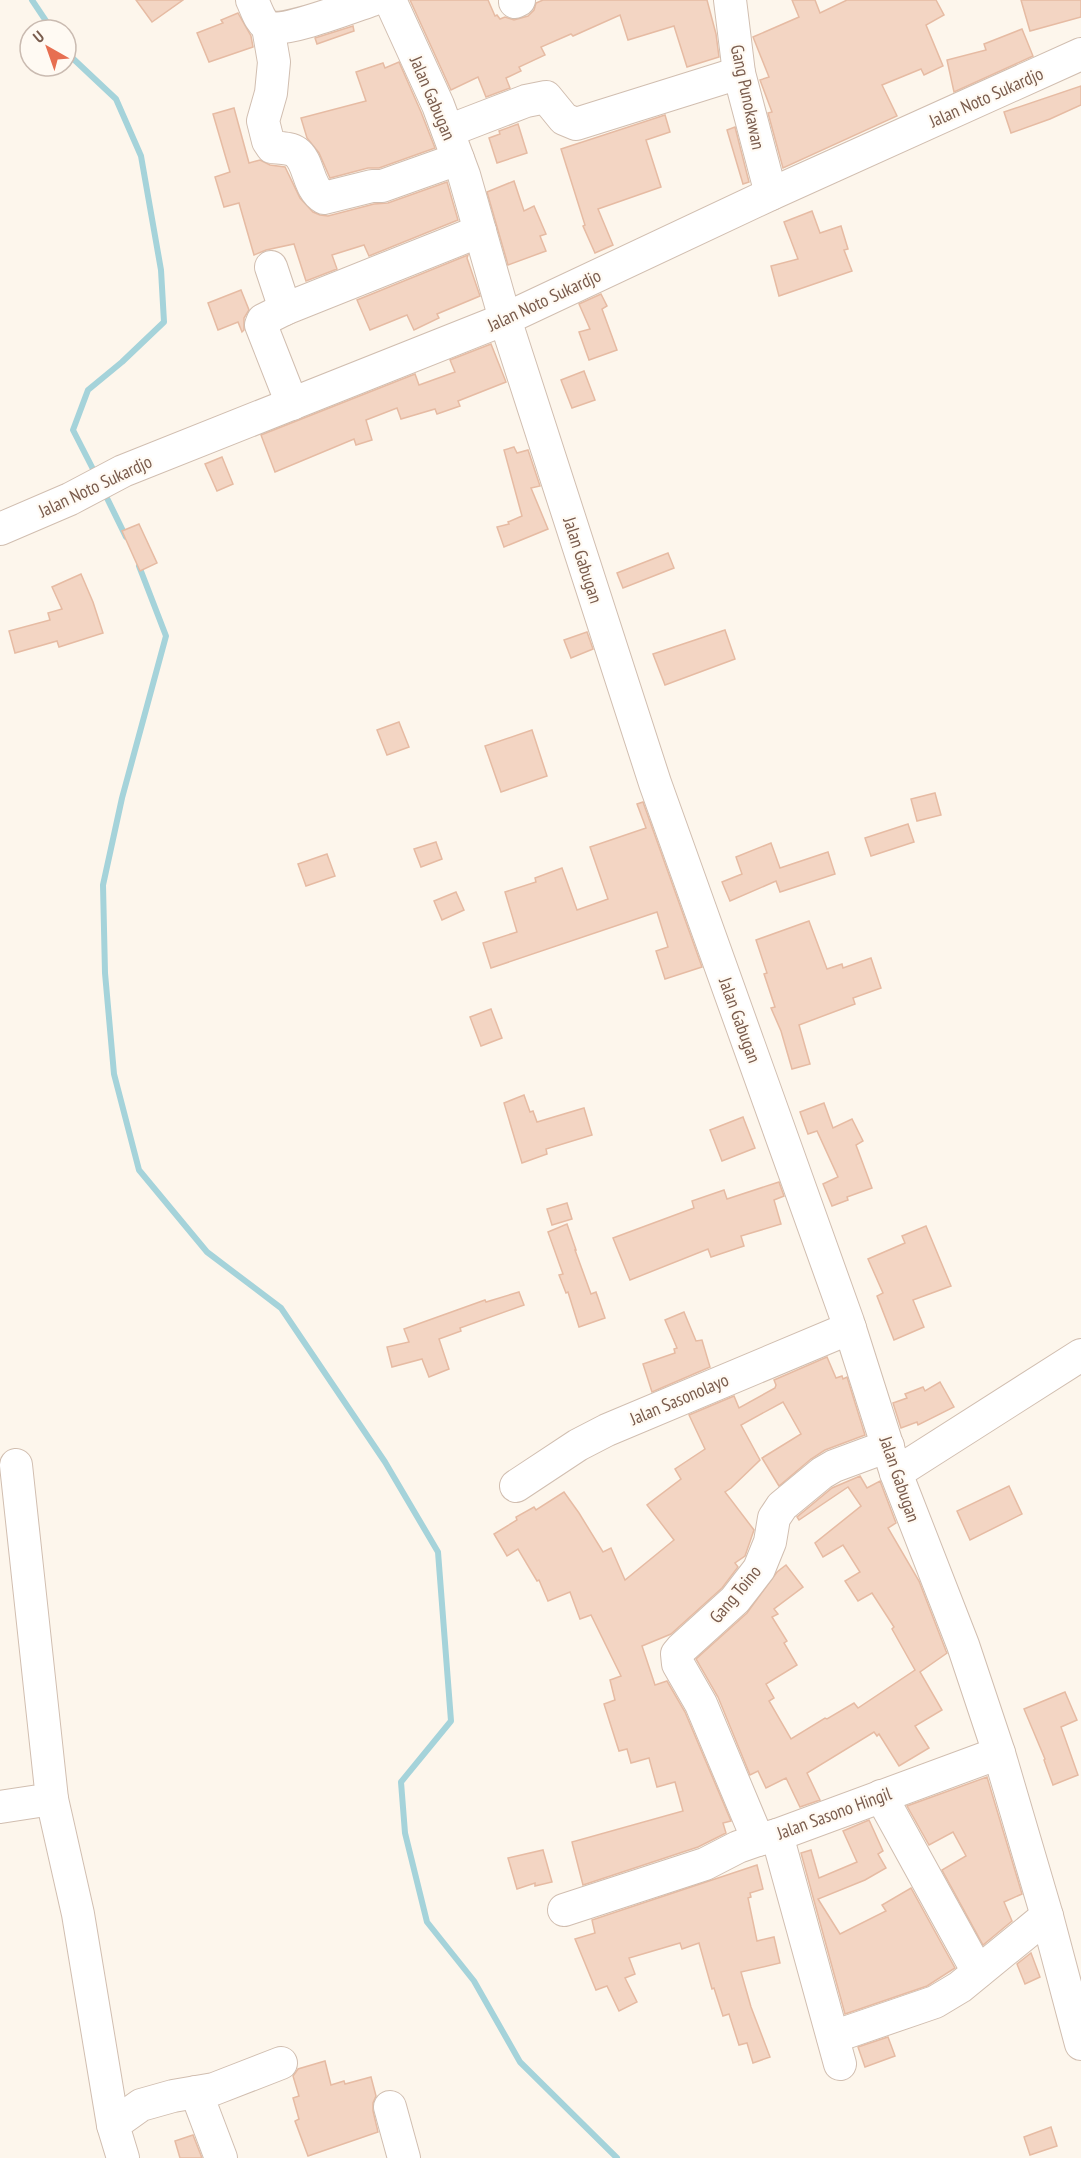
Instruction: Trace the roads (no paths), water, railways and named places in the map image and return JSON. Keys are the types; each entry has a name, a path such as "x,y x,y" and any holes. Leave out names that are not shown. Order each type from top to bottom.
{"street":[{"path":"252,0 261,19 268,27 274,62 271,93 263,121 268,141 272,147 295,150 318,194 324,198 372,186 382,186 526,101 546,97 564,118 576,124 739,73"},
{"path":"268,27 278,28 319,18 372,0"},
{"name":"Jalan Gabugan","path":"390,0 453,145 505,319 655,783 850,1328 892,1459 963,1646 999,1753 1047,1916 1081,2044"},
{"name":"Gang Punokawan","path":"730,0 739,73 771,194"},
{"name":"Jalan Noto Sukardjo","path":"0,529 70,499 123,471 505,319 771,194 1081,54"},
{"path":"292,404 261,325 263,320 285,309 480,231"},
{"path":"271,267 285,309"},
{"name":"Jalan Sasonolayo","path":"516,1486 578,1445 607,1430 850,1328"},
{"name":"Gang Toino","path":"677,1654 735,1599 759,1569 770,1542 774,1518 782,1506 822,1473 834,1466 892,1459 1081,1355"},
{"path":"16,1464 52,1799 78,1914 113,2125 123,2158"},
{"name":"Jalan Sasono Hingil","path":"677,1654 678,1664 701,1704 767,1837 999,1753"},
{"path":"881,1796 978,1972"},
{"path":"0,1807 52,1799"},
{"path":"564,1910 705,1864 738,1847 767,1837 837,2050 935,2002 960,1987 1047,1916"},
{"path":"113,2125 141,2105 173,2096 214,2089 281,2062"},
{"path":"196,2092 221,2158"},
{"path":"390,2107 404,2158"}],"waterway":[{"path":"32,0 44,18"},
{"path":"78,63 116,99 141,156 161,270 164,322 122,362 88,390 73,430 96,475"},
{"path":"104,492 126,537"},
{"path":"139,566 166,636 122,798 103,885 105,973 114,1074 139,1170 207,1252 281,1308 385,1462 438,1552 451,1721 401,1782 405,1833 427,1922 474,1981 520,2062 617,2158"}]}
